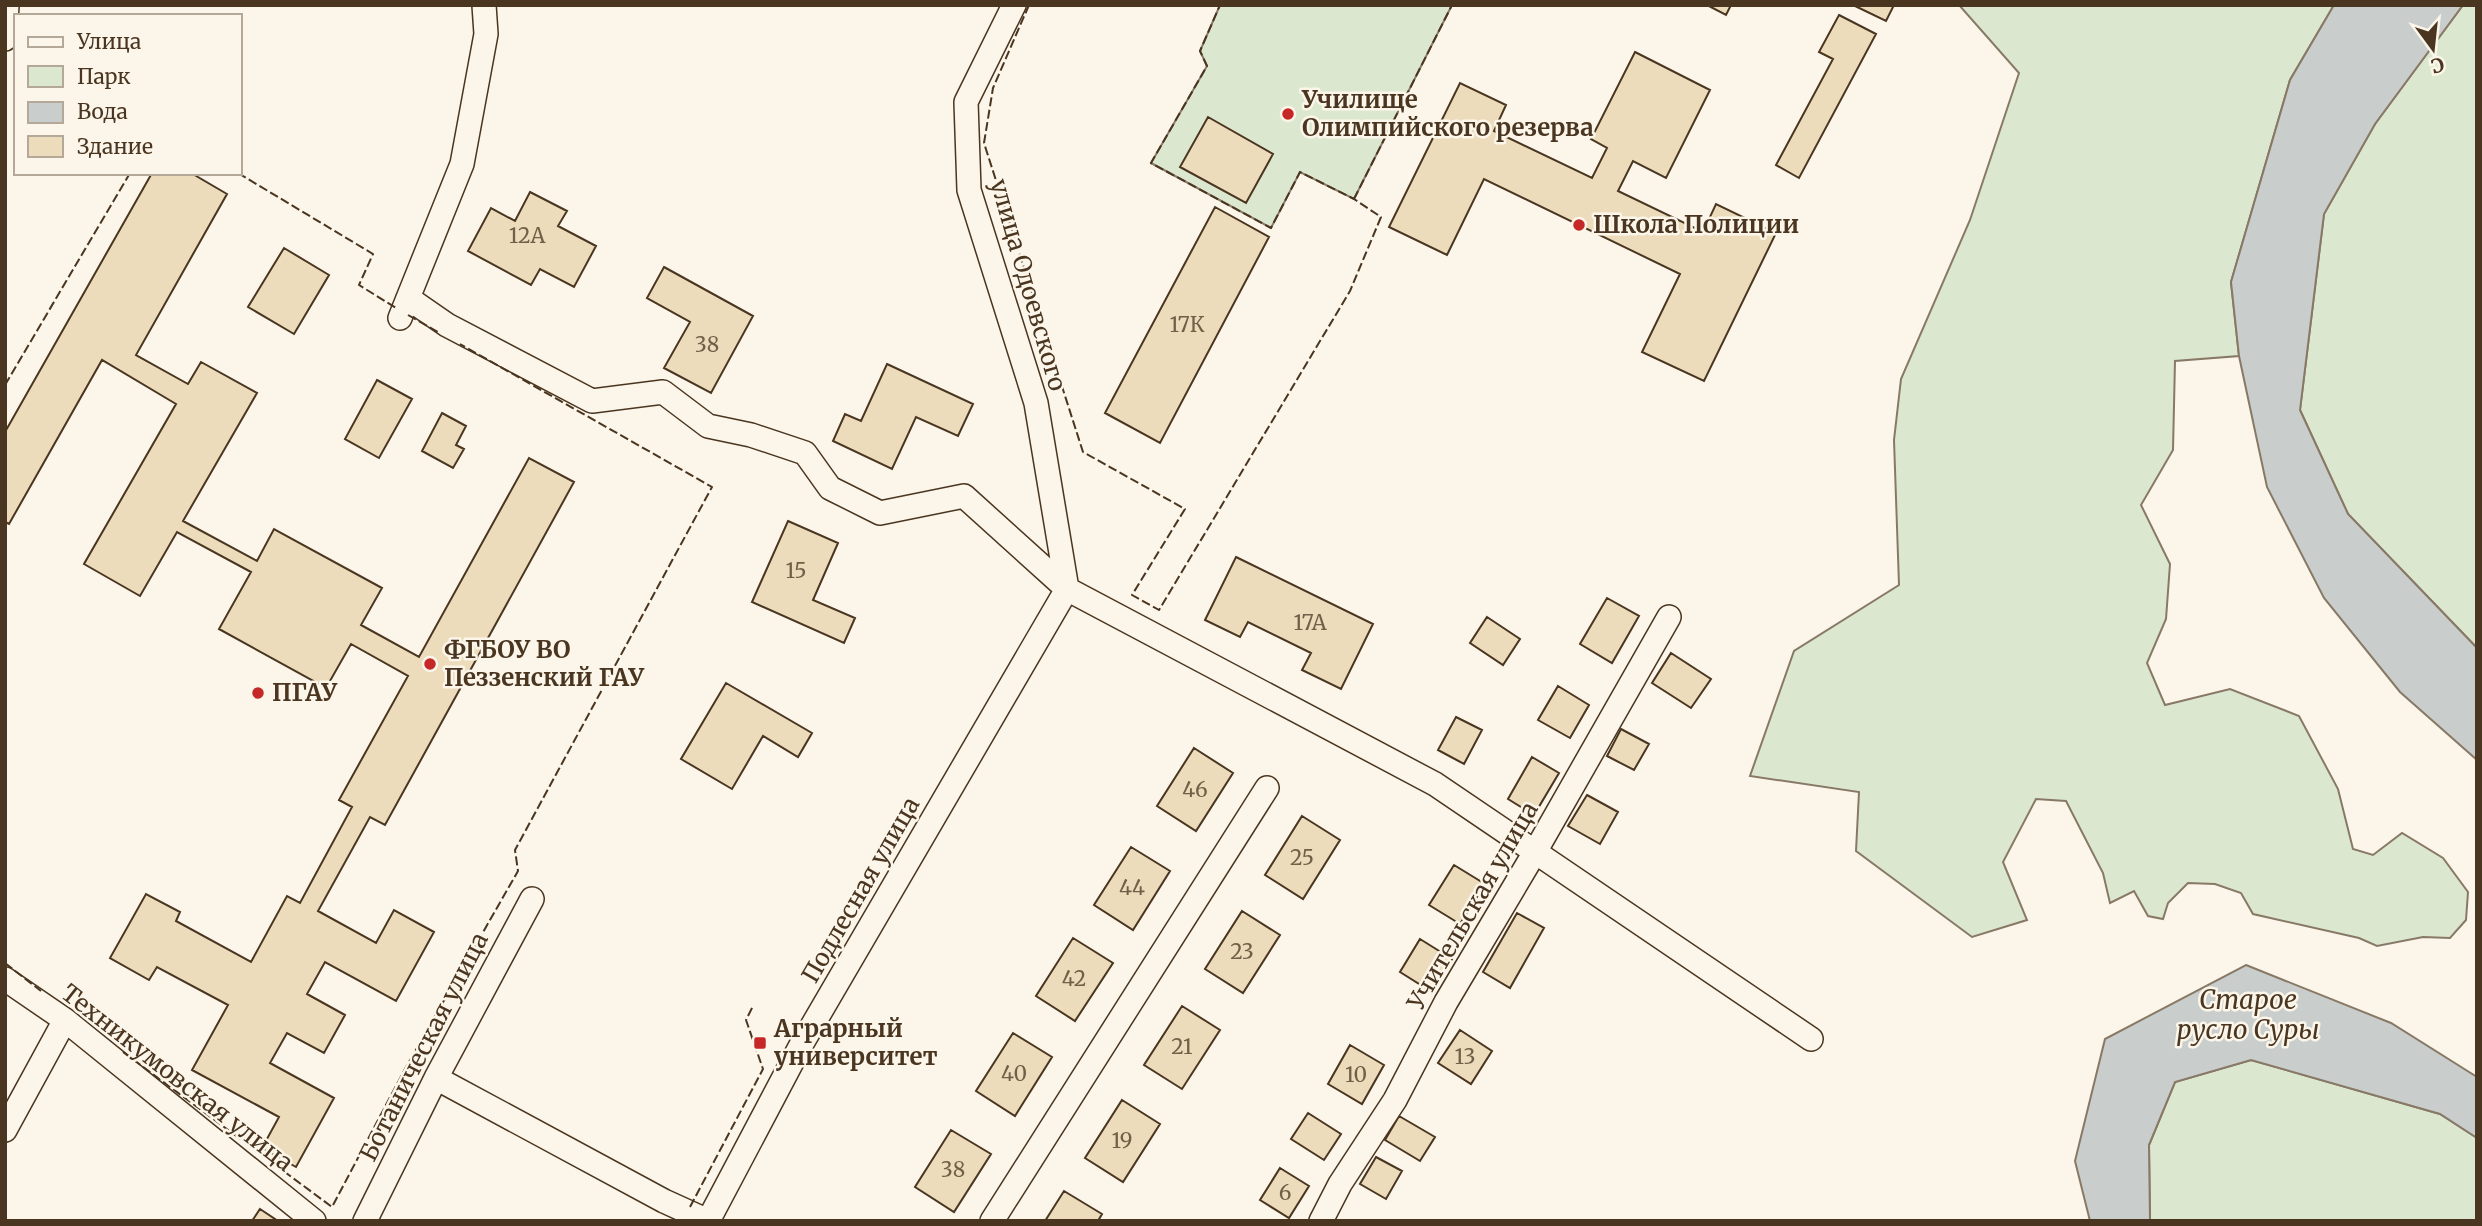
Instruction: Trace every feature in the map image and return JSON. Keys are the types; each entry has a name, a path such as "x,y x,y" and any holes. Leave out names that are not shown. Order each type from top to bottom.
{"street":[{"path":"5,39 7,5"},
{"path":"484,5 486,34 462,164 404,308 447,325 592,401 663,392 708,426 751,435 805,453 830,488 880,513 964,496 1068,589 1435,784 1811,1039"},
{"name":"улица Одоевского","path":"1014,5 966,102 969,190 1036,403 1068,589"},
{"name":"Подлесная улица","path":"708,1221 801,1045 1068,589"},
{"name":"Учительская улица","path":"1321,1221 1340,1184 1395,1100 1446,1002 1669,617"},
{"path":"992,1221 1267,788"},
{"name":"Ботаническая улица","path":"365,1221 436,1078 532,899"},
{"name":"Техникумовская улица","path":"5,979 65,1020 314,1221"},
{"path":"5,1130 65,1020"},
{"path":"436,1078 664,1201 708,1221"}],"green space":[{"name":"Училище Олимпийского резерва","path":"1220,5 1452,5 1354,199 1300,172 1271,228 1151,163 1207,66 1200,51"},
{"path":"1959,5 2334,5 2290,80 2231,282 2239,356 2175,361 2173,450 2141,505 2170,564 2166,619 2147,663 2165,705 2230,689 2299,716 2338,789 2353,849 2373,855 2402,833 2443,858 2468,892 2466,920 2450,938 2423,937 2377,946 2359,938 2253,914 2241,893 2215,884 2188,883 2168,903 2163,919 2148,916 2134,891 2110,903 2103,873 2066,801 2036,799 2003,862 2027,920 1972,937 1856,851 1859,792 1750,776 1794,651 1899,585 1894,440 1901,379 1970,220 2019,73"},
{"path":"2463,5 2477,5 2477,648 2348,514 2300,410 2324,214 2375,124"},
{"path":"2251,1060 2440,1114 2477,1138 2477,1221 2150,1221 2149,1145 2175,1082"}],"water":[{"path":"2334,5 2463,5 2375,124 2324,214 2300,410 2348,514 2477,648 2477,760 2400,692 2324,598 2267,487 2239,356 2231,282 2290,80"},
{"name":"Старое русло Суры","path":"2246,965 2391,1023 2477,1077 2477,1138 2440,1114 2251,1060 2175,1082 2149,1145 2150,1221 2090,1221 2075,1161 2105,1039"}],"building":[{"path":"1707,5 1731,5 1726,15"},
{"path":"1853,5 1894,5 1886,21"},
{"path":"1839,15 1876,34 1799,178 1776,165 1833,59 1819,52"},
{"path":"1635,52 1710,90 1666,178 1633,161 1618,191 1703,232 1716,204 1776,233 1704,381 1642,352 1680,274 1484,179 1447,255 1389,227 1460,83 1506,105 1494,131 1592,178 1607,148 1591,139"},
{"path":"1208,117 1273,154 1246,203 1180,167"},
{"name":"ФГБОУ ВО Пеззенский ГАУ","path":"151,175 194,175 227,194 136,355 188,384 201,362 257,393 183,521 257,561 274,529 382,588 361,625 419,657 529,458 574,482 385,825 370,817 318,911 376,943 394,910 434,932 396,1001 325,962 307,994 345,1015 324,1053 287,1033 270,1063 334,1098 296,1167 262,1148 279,1117 192,1070 228,1005 157,967 149,980 110,958 146,894 180,912 176,921 251,962 287,896 300,903 352,807 339,800 408,676 351,644 326,688 219,629 251,572 177,532 140,596 84,564 176,404 102,360 9,524 5,522 5,432"},
{"path":"530,192 567,211 558,226 596,246 574,287 540,269 531,285 468,251 491,208 515,221"},
{"path":"1215,207 1269,237 1160,443 1105,413"},
{"path":"284,248 329,275 294,334 248,307"},
{"path":"664,267 753,316 711,393 664,368 690,322 647,298"},
{"path":"887,364 973,404 958,436 916,417 892,469 833,441 845,414 861,421"},
{"path":"377,380 412,399 379,458 345,439"},
{"path":"442,413 466,426 456,445 464,449 453,468 422,451"},
{"path":"788,521 838,543 813,600 855,618 844,643 752,602"},
{"path":"1236,557 1373,624 1341,689 1302,670 1311,653 1248,622 1240,637 1205,620"},
{"path":"1607,598 1639,616 1612,663 1580,644"},
{"path":"1487,617 1520,639 1503,665 1470,643"},
{"path":"1671,653 1711,679 1691,708 1652,683"},
{"path":"726,683 812,733 798,757 763,736 732,789 681,759"},
{"path":"1558,686 1589,705 1570,738 1538,720"},
{"path":"1456,717 1482,730 1464,764 1438,750"},
{"path":"1621,729 1649,744 1634,770 1607,756"},
{"path":"1194,748 1233,773 1196,831 1157,806"},
{"path":"1532,757 1559,773 1534,815 1508,799"},
{"path":"1587,795 1618,812 1600,844 1568,826"},
{"path":"1302,816 1340,840 1303,899 1265,875"},
{"path":"1131,847 1170,871 1133,930 1094,905"},
{"path":"1454,865 1485,884 1460,924 1429,905"},
{"path":"1242,911 1280,935 1243,993 1205,969"},
{"path":"1517,913 1544,928 1510,988 1483,972"},
{"path":"1073,938 1113,963 1075,1021 1036,996"},
{"path":"1420,939 1452,959 1432,992 1400,972"},
{"path":"1182,1006 1220,1030 1182,1089 1144,1065"},
{"path":"1460,1030 1492,1051 1471,1084 1438,1063"},
{"path":"1013,1033 1052,1057 1015,1116 976,1091"},
{"path":"1350,1045 1384,1065 1362,1104 1328,1084"},
{"path":"1122,1100 1160,1124 1123,1182 1085,1158"},
{"path":"1308,1113 1341,1134 1324,1160 1291,1139"},
{"path":"1399,1116 1435,1137 1420,1161 1385,1140"},
{"path":"951,1130 991,1154 954,1212 915,1187"},
{"path":"1376,1157 1402,1171 1386,1199 1360,1184"},
{"path":"1280,1168 1309,1186 1289,1218 1260,1200"},
{"path":"1064,1191 1102,1214 1098,1221 1045,1221"},
{"path":"260,1209 278,1221 252,1221"}],"fence":[{"path":"1029,5 993,88 984,143 1083,452 1185,509 1132,595 1159,610 1350,291 1381,217 1354,199 1300,172 1271,228 1151,163 1207,66 1200,51 1220,5"},
{"path":"1354,199 1452,5"},
{"path":"5,385 129,175"},
{"path":"241,175 373,254 359,285 396,308"},
{"path":"408,315 438,332"},
{"path":"123,1052 332,1207 406,1067 518,871 515,850 712,487 460,344"},
{"path":"5,963 41,991"},
{"path":"690,1207 763,1069 746,1020 753,1006"}],"place":[{"name":"Училище Олимпийского резерва","path":"1288,114"},
{"name":"Школа Полиции","path":"1579,225"},
{"name":"ФГБОУ ВО Пеззенский ГАУ","path":"430,664"},
{"name":"ПГАУ","path":"258,693"},
{"name":"Аграрный университет","path":"760,1043"}]}
